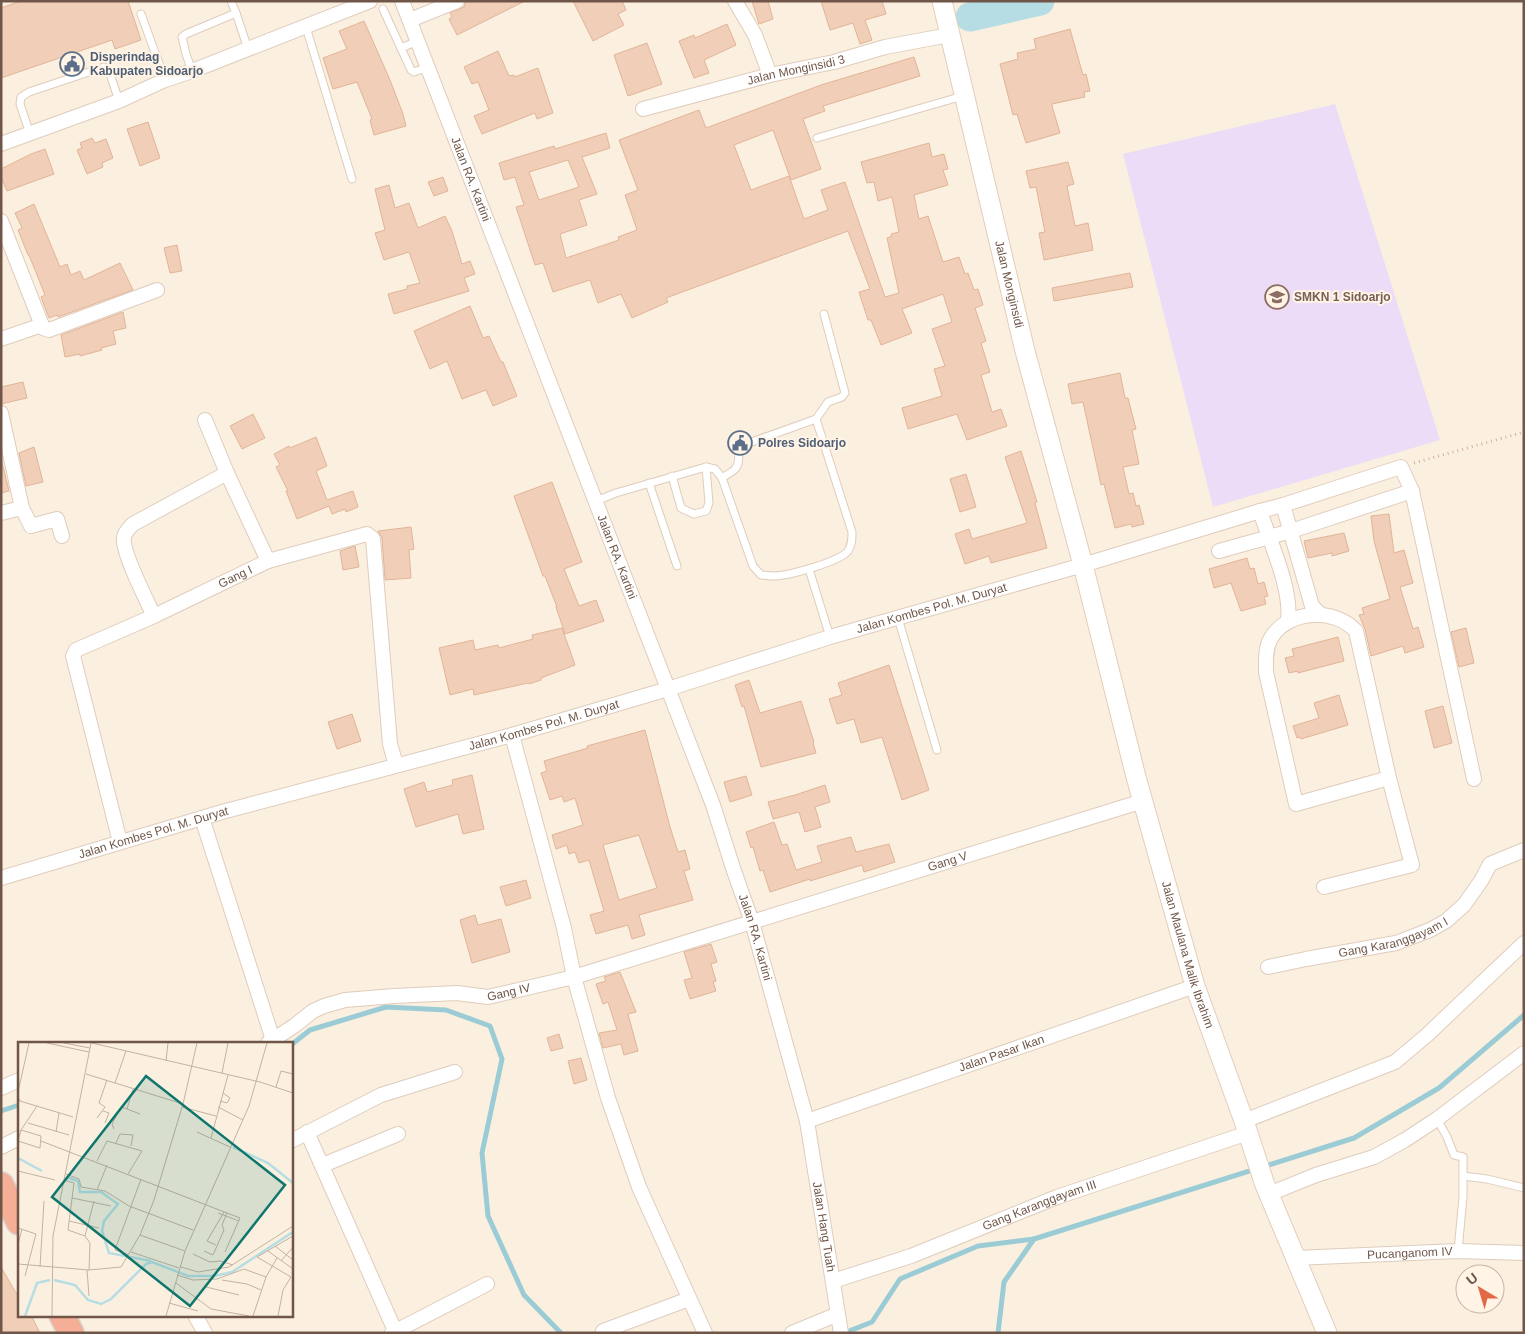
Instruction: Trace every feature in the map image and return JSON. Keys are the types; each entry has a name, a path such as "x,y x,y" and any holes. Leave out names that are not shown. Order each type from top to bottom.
{"highway":[{"path":"1,1185 12,1214"},
{"path":"62,1316 71,1333"}],"main road":[{"name":"Jalan Monginsidi","path":"942,1 1025,352 1083,565"},
{"name":"Jalan Maulana Malik Ibrahim","path":"1083,565 1143,801 1195,986 1267,1189 1327,1333"}],"street":[{"path":"1,144 119,101 165,80 370,1"},
{"name":"Jalan RA. Kartini","path":"402,1 713,805 752,922 807,1121"},
{"path":"410,20 457,1"},
{"path":"735,1 755,35 770,75"},
{"name":"Jalan Monginsidi 3","path":"644,109 770,75 834,62 885,47 949,34"},
{"path":"1,221 43,328 49,330 157,290"},
{"path":"1,339 42,324"},
{"path":"1,413 22,508 31,529 57,519 62,536"},
{"path":"205,420 227,473 268,561"},
{"path":"1401,467 1412,492 1474,779"},
{"name":"Jalan Kombes Pol. M. Duryat","path":"1,878 202,818 512,734 668,689 830,637 1083,565 1283,505 1401,467"},
{"path":"154,616 128,555 123,539 126,531 133,524 227,473"},
{"path":"1219,552 1412,492"},
{"path":"1283,505 1312,606 1320,614"},
{"path":"1,514 22,508"},
{"path":"1260,511 1283,576 1289,612 1288,620"},
{"name":"Gang I","path":"120,842 73,656 76,650 154,616 268,561 367,534 373,539 390,744 396,766"},
{"path":"1324,886 1412,865 1389,778 1356,631 1342,620 1320,614 1288,620 1271,638 1266,650 1266,672 1296,804 1389,778"},
{"path":"512,734 564,928 574,977 608,1098 639,1187 705,1333"},
{"name":"Gang V","path":"752,922 1143,801"},
{"path":"202,818 270,1041"},
{"name":"Gang Karanggayam I","path":"1268,967 1306,958 1396,943 1430,930 1446,921 1464,905 1490,864 1524,850"},
{"name":"Gang IV","path":"270,1041 313,1011 345,1000 457,993 488,997 574,977 752,922"},
{"name":"Gang Karanggayam III","path":"832,1281 912,1256 1057,1197 1247,1130 1395,1062 1427,1035 1524,943"},
{"name":"Jalan Pasar Ikan","path":"807,1121 1195,986"},
{"path":"1267,1189 1374,1157 1437,1119 1524,1052"},
{"path":"292,1140 380,1095 455,1072"},
{"path":"1,1088 18,1080"},
{"name":"Jalan Hang Tuah","path":"807,1121 840,1323"},
{"path":"308,1132 395,1332 487,1284"},
{"path":"323,1165 398,1134"},
{"path":"1,1147 18,1138"},
{"name":"Pucanganom IV","path":"1295,1258 1458,1251 1524,1253"},
{"path":"603,1331 689,1299"},
{"path":"196,1316 205,1333"},
{"path":"792,1333 840,1323"}],"lane":[{"path":"231,1 248,49"},
{"path":"383,8 412,72 428,66"},
{"path":"192,71 182,37 236,12"},
{"path":"141,14 165,80"},
{"path":"306,27 352,179"},
{"path":"401,48 418,41"},
{"path":"30,134 20,104 21,97 29,92 104,67 109,72 119,101"},
{"path":"817,138 964,96"},
{"path":"722,478 735,469 738,453 749,443 816,419 828,402 842,397 845,393 824,314"},
{"path":"596,501 672,476 706,467 715,469 722,478 753,566 761,575 773,576 809,569 838,558 847,552 852,542 852,532 816,419"},
{"path":"672,476 681,508 694,514 706,511 709,503 706,467"},
{"path":"649,484 677,566"},
{"path":"809,569 830,637"},
{"path":"898,618 937,750"},
{"path":"1437,1119 1454,1155 1456,1157 1463,1157 1463,1197 1458,1251"},
{"path":"1463,1176 1524,1188"}],"path":[{"path":"1401,467 1524,432"}],"shaded area":[{"name":"SMKN 1 Sidoarjo","path":"1335,104 1440,440 1213,507 1123,154"}],"building":[{"path":"21,1 128,1 141,40 115,49 112,40 1,78 1,8"},
{"path":"466,1 525,1 457,35 449,19 452,17 450,13 464,7"},
{"path":"573,1 622,1 626,10 618,14 624,25 593,41"},
{"path":"752,1 768,1 773,19 759,24"},
{"path":"821,1 882,1 886,14 865,20 872,40 860,44 853,23 830,30"},
{"path":"364,21 390,80 406,126 374,135 370,120 372,119 357,82 333,89 323,58 347,49 339,31"},
{"path":"727,24 736,45 704,60 709,73 694,78 679,41 694,35 695,38"},
{"path":"1070,29 1083,75 1086,74 1090,91 1084,92 1085,97 1052,104 1060,133 1026,143 1017,114 1013,115 1000,64 1018,59 1017,53 1036,49 1034,39"},
{"path":"647,43 662,84 628,96 614,55"},
{"path":"498,51 509,76 514,75 515,77 538,68 553,113 537,119 535,113 482,134 474,116 489,110 478,82 472,84 464,67"},
{"path":"914,57 920,76 823,106 825,111 803,119 821,169 791,180 773,130 734,145 751,190 789,176 804,219 828,210 821,190 845,182 885,297 899,293 887,238 892,236 891,234 899,232 892,197 878,201 874,182 867,183 861,162 929,143 932,157 944,154 948,169 943,170 948,185 914,195 919,219 928,216 943,262 959,257 965,274 968,273 974,290 978,289 983,305 975,308 986,341 981,343 990,372 981,375 992,412 1001,409 1007,426 967,440 957,414 908,429 902,408 942,396 934,369 945,366 932,329 952,322 943,294 902,309 912,333 881,345 871,320 868,320 859,292 870,289 848,231 666,298 668,302 632,318 621,294 598,303 590,280 553,292 543,263 535,265 516,207 524,205 515,177 504,180 499,163 554,146 555,149 606,133 610,148 582,157 597,194 579,200 587,225 560,234 566,258 619,240 618,237 637,230 625,195 638,190 619,140 699,110 706,128 821,85","holes":["568,160 579,187 539,200 529,172"]},
{"path":"148,122 160,158 140,166 127,129"},
{"path":"92,138 95,143 106,139 113,158 102,163 103,167 87,174 77,150 82,148 80,143"},
{"path":"45,149 54,174 7,191 1,177 1,169"},
{"path":"1068,162 1074,184 1067,186 1075,226 1088,223 1093,250 1044,260 1039,233 1045,232 1036,187 1030,188 1026,171"},
{"path":"443,177 448,191 434,196 428,182"},
{"path":"389,185 395,208 409,203 418,228 445,216 452,231 462,264 470,261 475,274 464,278 469,291 394,314 388,294 420,283 409,252 384,260 375,233 385,230 375,189"},
{"path":"34,204 60,267 67,264 71,275 80,271 84,280 120,263 133,290 58,317 57,315 49,318 41,297 45,295 18,230 22,228 15,213"},
{"path":"177,245 182,271 170,273 164,248"},
{"path":"1130,273 1133,287 1054,301 1052,288"},
{"path":"470,306 483,338 489,336 501,362 503,362 517,396 493,406 486,390 462,399 447,361 430,369 414,331"},
{"path":"123,312 126,328 113,331 116,344 80,356 80,354 65,357 61,335"},
{"path":"1120,373 1125,398 1128,398 1136,429 1132,430 1139,464 1123,467 1129,494 1133,493 1136,506 1139,505 1144,524 1132,527 1131,524 1115,528 1104,484 1101,485 1083,402 1072,404 1068,384"},
{"path":"23,382 27,398 1,404 1,387"},
{"path":"253,414 265,438 242,449 230,426"},
{"path":"316,437 327,466 316,471 327,500 353,491 358,507 346,512 345,509 332,514 329,506 297,519 286,491 288,491 276,467 280,465 274,454 289,446 290,448"},
{"path":"34,447 43,482 26,486 19,453"},
{"path":"1021,451 1037,502 1035,503 1047,548 991,563 989,556 965,564 955,534 969,529 972,539 1027,523 1005,457"},
{"path":"1,458 9,491 1,493"},
{"path":"966,474 976,507 960,512 950,479"},
{"path":"552,482 582,562 564,569 579,606 596,600 604,621 565,634 557,607 545,576 543,576 514,496"},
{"path":"1389,514 1394,553 1404,550 1413,583 1400,587 1413,629 1418,627 1424,647 1405,653 1403,646 1371,656 1365,629 1359,615 1364,614 1362,608 1390,599 1374,541 1371,516"},
{"path":"411,527 414,549 409,550 411,578 385,580 382,538 378,531"},
{"path":"1344,533 1349,551 1332,556 1332,553 1308,558 1304,541"},
{"path":"355,546 359,567 343,570 340,551"},
{"path":"1247,558 1250,569 1254,568 1258,584 1264,582 1268,596 1264,597 1266,604 1241,611 1231,583 1214,588 1209,569"},
{"path":"562,628 575,665 529,684 474,695 473,689 450,695 439,648 473,640 475,650 498,645 499,648 533,639 532,635"},
{"path":"1466,628 1474,663 1459,667 1451,632"},
{"path":"1338,637 1344,661 1298,673 1298,671 1289,673 1285,658 1294,656 1292,649"},
{"path":"889,665 929,790 902,800 882,737 861,743 854,719 837,724 829,699 842,695 838,683"},
{"path":"749,680 760,713 801,701 816,753 761,767 744,706 742,707 735,685"},
{"path":"1339,695 1348,725 1301,739 1300,737 1297,738 1293,726 1319,718 1314,703"},
{"path":"1443,706 1452,743 1434,748 1425,711"},
{"path":"352,714 361,741 337,749 328,722"},
{"path":"645,730 678,852 685,850 690,869 684,871 693,900 639,915 645,935 632,939 628,925 596,934 590,915 604,911 589,860 579,863 575,852 569,854 567,845 556,849 552,835 583,825 575,798 564,802 562,796 550,800 541,773 547,771 544,761 588,748 587,746","holes":["639,835 657,888 619,900 603,845"]},
{"path":"472,775 484,829 463,834 458,814 416,827 404,789 424,782 427,792 453,785 452,780"},
{"path":"746,776 752,795 730,802 724,782"},
{"path":"825,785 830,802 815,807 821,827 805,832 799,812 773,819 768,802"},
{"path":"774,822 782,845 787,844 796,870 822,862 817,846 851,837 856,852 889,844 895,862 864,872 862,865 770,892 763,870 760,871 753,847 751,848 746,832"},
{"path":"526,880 531,898 506,906 500,887"},
{"path":"475,915 478,925 501,919 510,952 472,963 460,920"},
{"path":"711,944 717,962 711,964 716,981 713,982 716,991 690,999 684,980 692,978 684,952"},
{"path":"620,972 636,1012 628,1014 638,1051 624,1055 621,1044 603,1048 599,1033 617,1030 608,1002 603,1004 596,984 606,981 604,977"},
{"path":"559,1034 563,1048 551,1051 547,1038"},
{"path":"581,1058 587,1080 574,1084 568,1061"},
{"path":"1,1267 18,1296 18,1316 32,1316 40,1333 1,1333"}],"waterway":[{"path":"970,17 1040,1"},
{"path":"292,1044 310,1030 386,1007 446,1010 490,1026 502,1059 482,1153 488,1216 524,1295 561,1333"},
{"path":"998,1333 1004,1282 1034,1239 1354,1138 1439,1088 1524,1015"},
{"path":"1,1111 18,1105"},
{"path":"844,1333 872,1322 900,1279 978,1246 1034,1239"}],"place":[{"name":"Disperindag Kabupaten Sidoarjo","path":"72,64"},
{"name":"SMKN 1 Sidoarjo","path":"1277,297"},
{"name":"Polres Sidoarjo","path":"740,443"}]}
